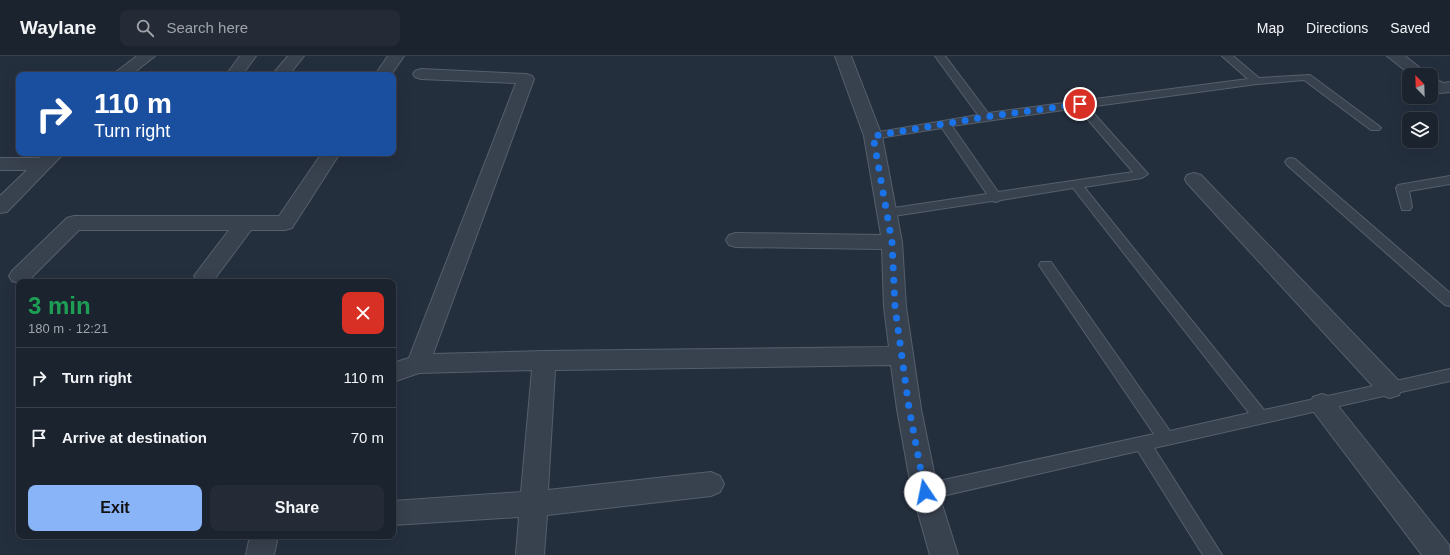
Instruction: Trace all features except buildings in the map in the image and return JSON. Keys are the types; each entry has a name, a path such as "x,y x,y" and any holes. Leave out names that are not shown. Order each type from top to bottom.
{"street":[{"path":"124,72 147,56"},
{"path":"236,72 248,56"},
{"path":"283,72 296,56"},
{"path":"386,72 396,56"},
{"path":"843,56 873,136 892,242 895,307 909,408 925,492 944,555"},
{"path":"1395,56 1412,68"},
{"path":"418,364 526,79 421,74"},
{"path":"20,276 74,223 285,223 329,156"},
{"path":"0,164 50,158"},
{"path":"0,207 50,158"},
{"path":"1194,179 1390,388"},
{"path":"205,276 245,223"},
{"path":"736,240 892,242"},
{"path":"396,372 418,364 544,360 902,356"},
{"path":"530,555 544,360"},
{"path":"1322,404 1439,555"},
{"path":"396,513 534,504 711,484"},
{"path":"260,555 263,539"}],"lane":[{"path":"940,56 985,117"},
{"path":"1227,56 1257,81"},
{"path":"873,136 985,117 1080,104 1257,81 1306,77 1375,128"},
{"path":"888,213 996,198 1075,183 1142,174 1080,104"},
{"path":"945,124 996,198"},
{"path":"1291,162 1450,301"},
{"path":"1406,207 1402,188 1450,180"},
{"path":"1075,183 1262,417"},
{"path":"1046,265 1166,438"},
{"path":"925,492 1450,375"},
{"path":"1142,443 1213,555"}],"route":[{"path":"925,492 909,408 895,307 892,242 888,213 873,136 985,117 1080,104"}]}
